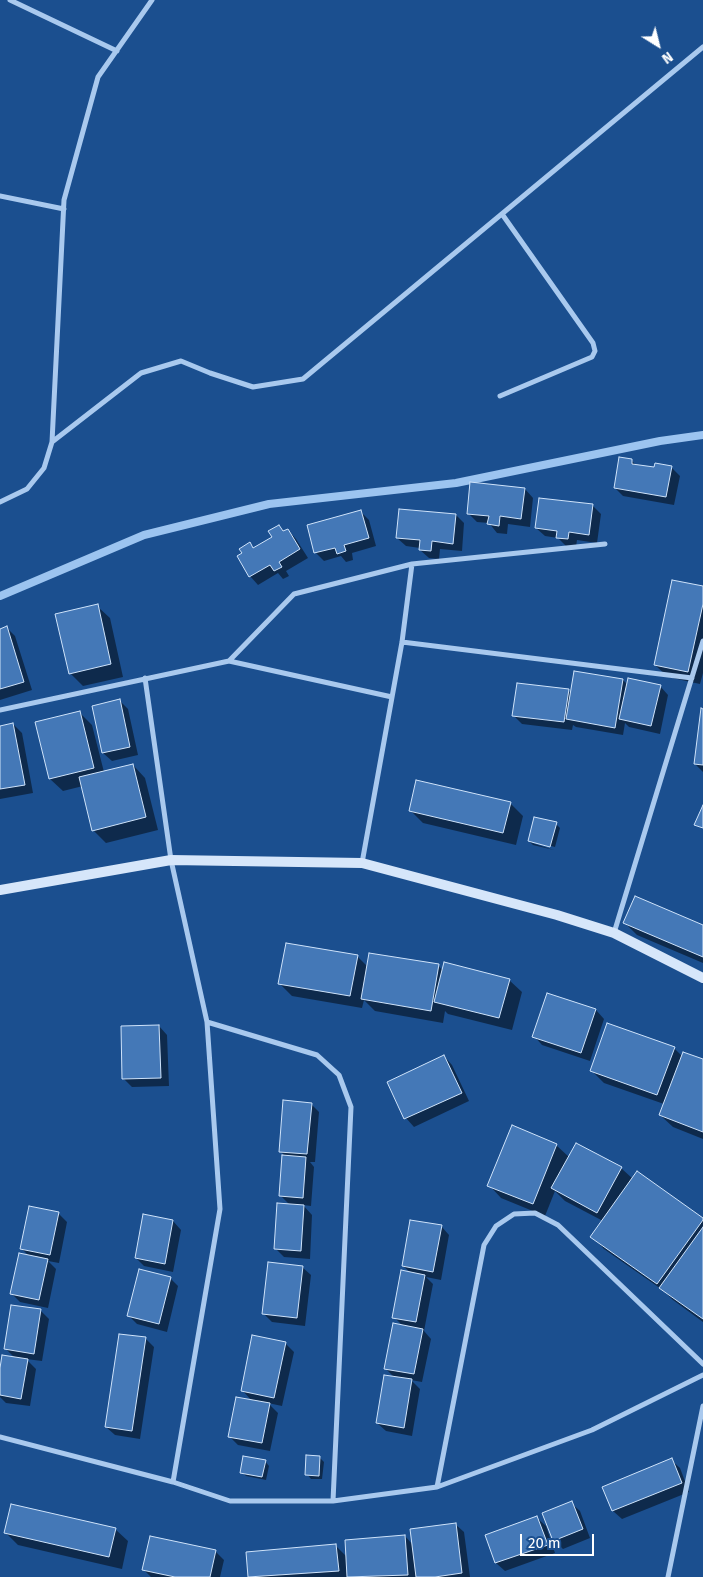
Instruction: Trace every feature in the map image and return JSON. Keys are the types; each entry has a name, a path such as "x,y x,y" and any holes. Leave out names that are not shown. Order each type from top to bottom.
{"street":[{"path":"10,0 117,51"},
{"path":"0,502 27,489 44,468 52,442 64,200 98,77 152,0"},
{"path":"52,442 142,373 181,361 210,374 253,387 303,379 703,47"},
{"path":"0,196 64,209"},
{"path":"500,396 592,357 595,351 593,343 502,214"},
{"path":"229,660 294,594 412,564 605,544"},
{"path":"362,863 402,642 412,564"},
{"path":"614,933 703,641"},
{"path":"402,642 692,678"},
{"path":"0,710 229,660 392,697"},
{"path":"145,678 171,860 207,1022 220,1209 173,1482"},
{"path":"0,890 171,860 362,863 557,915 614,933 703,978"},
{"path":"207,1022 317,1055 339,1075 350,1107 333,1501"},
{"path":"437,1487 484,1245 496,1226 514,1214 535,1213 558,1225 703,1364"},
{"path":"0,1436 173,1482 230,1501 333,1501 437,1487 592,1430 703,1375"},
{"path":"668,1577 703,1406"}],"building":[{"path":"619,457 632,459 632,464 654,467 655,463 672,466 666,497 614,488"},
{"path":"470,482 525,488 521,519 500,516 499,526 487,524 489,516 467,514"},
{"path":"539,498 593,504 589,535 569,532 568,539 556,538 557,531 535,528"},
{"path":"399,509 456,514 453,544 432,541 431,551 419,550 420,540 396,538"},
{"path":"361,510 369,538 344,545 346,551 337,554 335,548 314,553 307,525"},
{"path":"279,525 283,531 288,529 300,549 279,562 282,567 274,571 270,565 249,577 237,556 242,553 239,549 250,542 253,548 272,537 268,531"},
{"path":"672,580 703,586 703,604 688,672 654,665"},
{"path":"98,604 111,664 69,674 55,614"},
{"path":"7,626 24,682 0,689 0,629"},
{"path":"574,671 623,679 615,728 566,719"},
{"path":"628,678 661,685 651,726 619,719"},
{"path":"517,683 569,689 564,722 512,716"},
{"path":"120,699 130,747 102,753 92,706"},
{"path":"701,708 703,709 703,765 694,764"},
{"path":"80,711 94,768 49,779 35,722"},
{"path":"13,723 25,785 0,789 0,726"},
{"path":"133,764 146,817 92,831 79,777"},
{"path":"416,780 511,802 503,833 409,811"},
{"path":"703,805 703,828 694,825"},
{"path":"534,817 557,822 550,847 528,841"},
{"path":"635,896 703,925 703,957 623,923"},
{"path":"286,943 358,955 350,996 278,984"},
{"path":"369,953 439,964 431,1011 361,999"},
{"path":"444,962 510,979 499,1018 434,1002"},
{"path":"547,993 596,1009 581,1053 532,1037"},
{"path":"607,1023 675,1047 657,1095 590,1071"},
{"path":"159,1025 161,1078 122,1079 121,1026"},
{"path":"683,1052 703,1059 703,1132 659,1115"},
{"path":"444,1055 462,1093 404,1119 387,1082"},
{"path":"283,1100 312,1103 307,1154 279,1152"},
{"path":"512,1125 557,1144 533,1204 487,1186"},
{"path":"576,1143 622,1167 597,1213 551,1188"},
{"path":"282,1155 306,1157 303,1198 279,1196"},
{"path":"637,1171 703,1218 657,1284 590,1237"},
{"path":"277,1203 304,1205 301,1251 274,1249"},
{"path":"29,1206 59,1212 50,1255 20,1249"},
{"path":"143,1214 173,1220 165,1264 135,1258"},
{"path":"410,1220 442,1225 433,1272 402,1266"},
{"path":"703,1227 703,1319 659,1288"},
{"path":"19,1253 48,1259 39,1300 10,1294"},
{"path":"268,1262 303,1266 297,1318 262,1314"},
{"path":"139,1269 171,1277 159,1324 127,1316"},
{"path":"401,1270 425,1275 416,1322 392,1318"},
{"path":"11,1305 41,1309 34,1354 4,1349"},
{"path":"393,1323 423,1329 414,1374 384,1369"},
{"path":"119,1334 146,1337 132,1431 105,1427"},
{"path":"252,1335 286,1342 274,1398 241,1391"},
{"path":"2,1355 28,1359 21,1399 0,1395"},
{"path":"384,1375 412,1379 404,1428 376,1423"},
{"path":"236,1397 270,1403 262,1443 228,1437"},
{"path":"306,1455 320,1456 319,1476 305,1475"},
{"path":"243,1456 266,1460 262,1477 240,1473"},
{"path":"672,1458 682,1483 612,1511 602,1487"},
{"path":"572,1501 583,1529 553,1541 542,1513"},
{"path":"11,1504 116,1528 109,1557 4,1533"},
{"path":"537,1516 548,1545 495,1563 485,1535"},
{"path":"456,1523 462,1573 435,1577 416,1577 410,1529"},
{"path":"405,1535 408,1575 347,1577 345,1540"},
{"path":"150,1536 216,1550 210,1577 175,1577 142,1570"},
{"path":"336,1544 339,1571 248,1577 246,1552"}],"waterway":[{"path":"0,596 144,535 269,504 456,483 660,441 703,435"}]}
